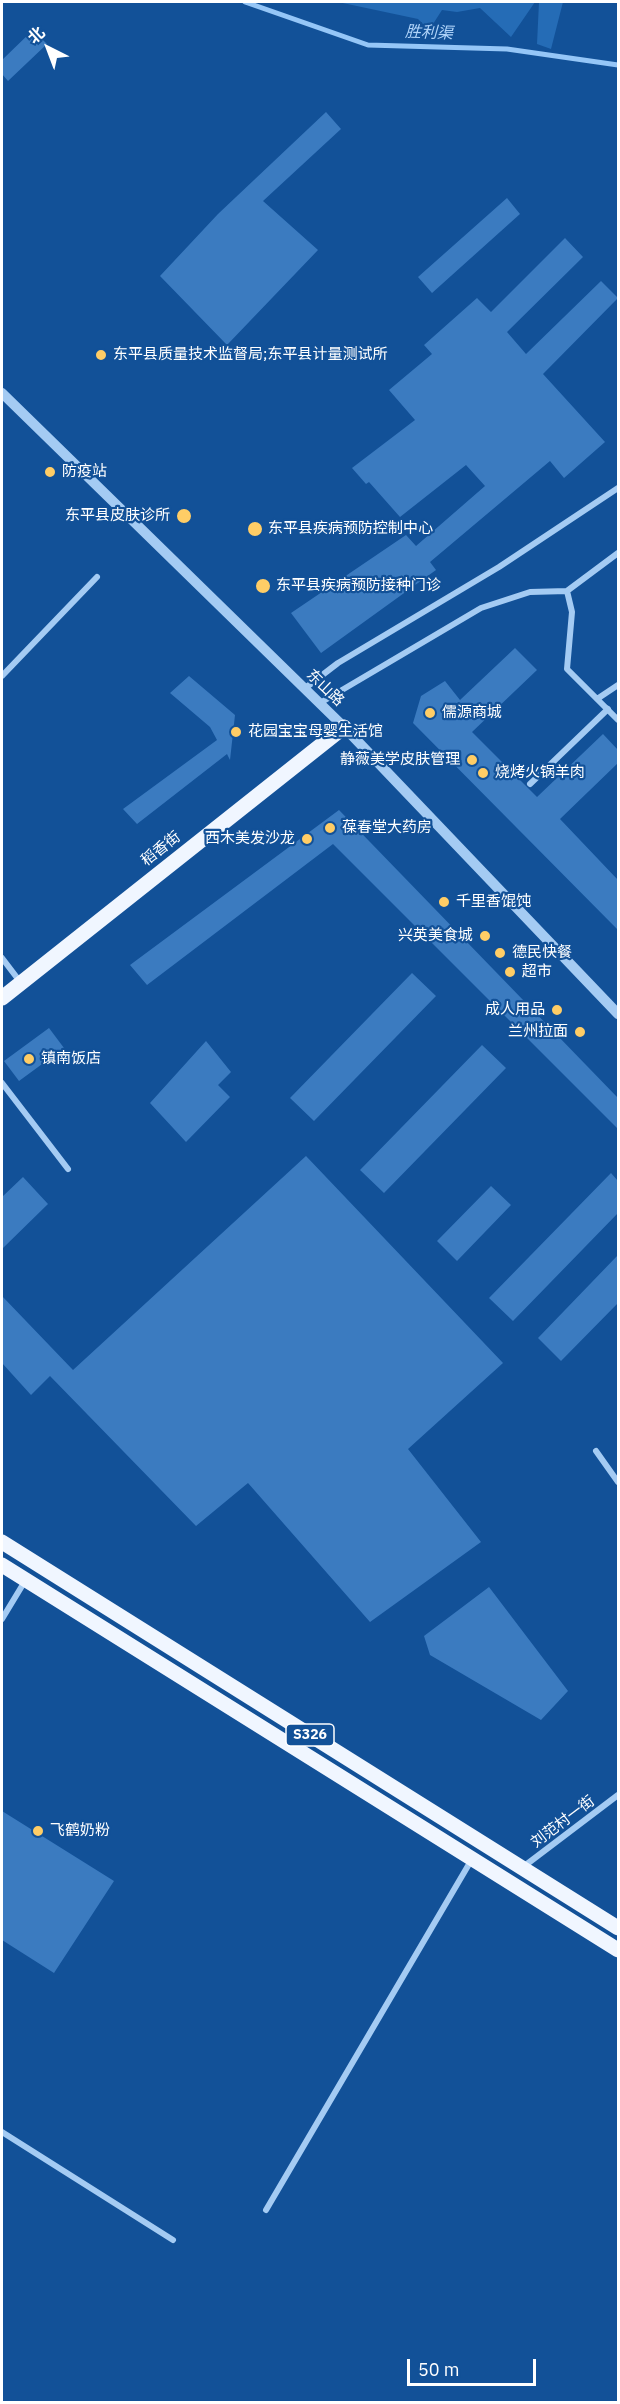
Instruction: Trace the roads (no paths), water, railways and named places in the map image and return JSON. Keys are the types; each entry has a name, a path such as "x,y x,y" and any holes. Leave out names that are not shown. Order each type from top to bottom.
{"main road":[{"name":"稻香街","path":"2,998 344,727"},
{"name":"S326","path":"2,1542 618,1928"},
{"name":"S326","path":"2,1565 618,1950"}],"street":[{"name":"东山路","path":"2,393 344,727 618,1014"},
{"path":"304,689 338,663 499,567 618,488"},
{"path":"319,704 481,608 530,592 567,591 618,553"},
{"path":"2,676 97,577"},
{"path":"567,591 572,612 567,669 618,720"},
{"path":"597,699 618,685"},
{"path":"530,784 608,709"},
{"path":"2,958 21,983"},
{"path":"2,1083 68,1169"},
{"path":"596,1451 618,1482"},
{"path":"2,1619 25,1580"},
{"name":"刘范村一街","path":"522,1867 618,1795"},
{"path":"266,2210 472,1859"},
{"path":"2,2133 173,2240"}],"waterway":[{"name":"胜利渠","path":"245,2 368,45 507,49 618,65"}],"place":[{"name":"东平县质量技术监督局;东平县计量测试所","path":"101,355"},
{"name":"防疫站","path":"50,472"},
{"name":"东平县皮肤诊所","path":"184,516"},
{"name":"东平县疾病预防控制中心","path":"255,529"},
{"name":"东平县疾病预防接种门诊","path":"263,586"},
{"name":"儒源商城","path":"430,713"},
{"name":"花园宝宝母婴生活馆","path":"236,732"},
{"name":"静薇美学皮肤管理","path":"472,760"},
{"name":"烧烤火锅羊肉","path":"483,773"},
{"name":"葆春堂大药房","path":"330,828"},
{"name":"西木美发沙龙","path":"307,839"},
{"name":"千里香馄饨","path":"444,902"},
{"name":"兴英美食城","path":"485,936"},
{"name":"德民快餐","path":"500,953"},
{"name":"超市","path":"510,972"},
{"name":"成人用品","path":"557,1010"},
{"name":"兰州拉面","path":"580,1032"},
{"name":"镇南饭店","path":"29,1059"},
{"name":"飞鹤奶粉","path":"38,1831"}]}
